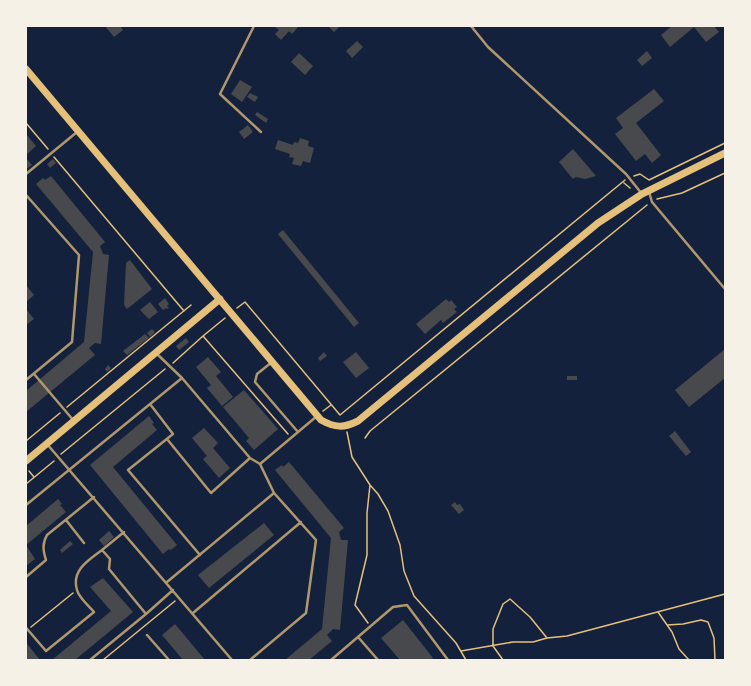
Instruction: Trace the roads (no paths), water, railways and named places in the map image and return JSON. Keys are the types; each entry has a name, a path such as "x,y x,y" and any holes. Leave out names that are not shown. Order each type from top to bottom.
{"main road":[{"path":"26,70 319,418 334,426 346,426 364,416 598,223 645,192 725,153"},
{"path":"26,461 220,299"}],"lane":[{"path":"254,26 220,94 261,132"},
{"path":"471,26 488,47 645,192 725,289"},
{"path":"26,174 77,132"},
{"path":"26,194 78,255 72,342 26,380"},
{"path":"156,352 182,378 250,458 260,464 274,493 316,540 306,613 250,660"},
{"path":"272,361 257,374 255,382 298,432"},
{"path":"34,374 74,421"},
{"path":"26,505 182,378"},
{"path":"150,404 173,434 128,470 200,555"},
{"path":"260,464 298,432 319,418"},
{"path":"167,439 211,493 250,458"},
{"path":"47,444 59,456 232,660"},
{"path":"166,582 274,493"},
{"path":"26,577 46,560 43,550 44,541 47,535 94,497"},
{"path":"66,520 84,543"},
{"path":"193,613 301,522"},
{"path":"27,629 46,651 94,612 77,590 77,577 79,570 84,564 124,532"},
{"path":"102,550 110,560 109,569 146,614"},
{"path":"90,660 173,590"},
{"path":"331,660 393,607 407,605 448,660"},
{"path":"148,634 169,660"},
{"path":"358,637 378,660"}]}
